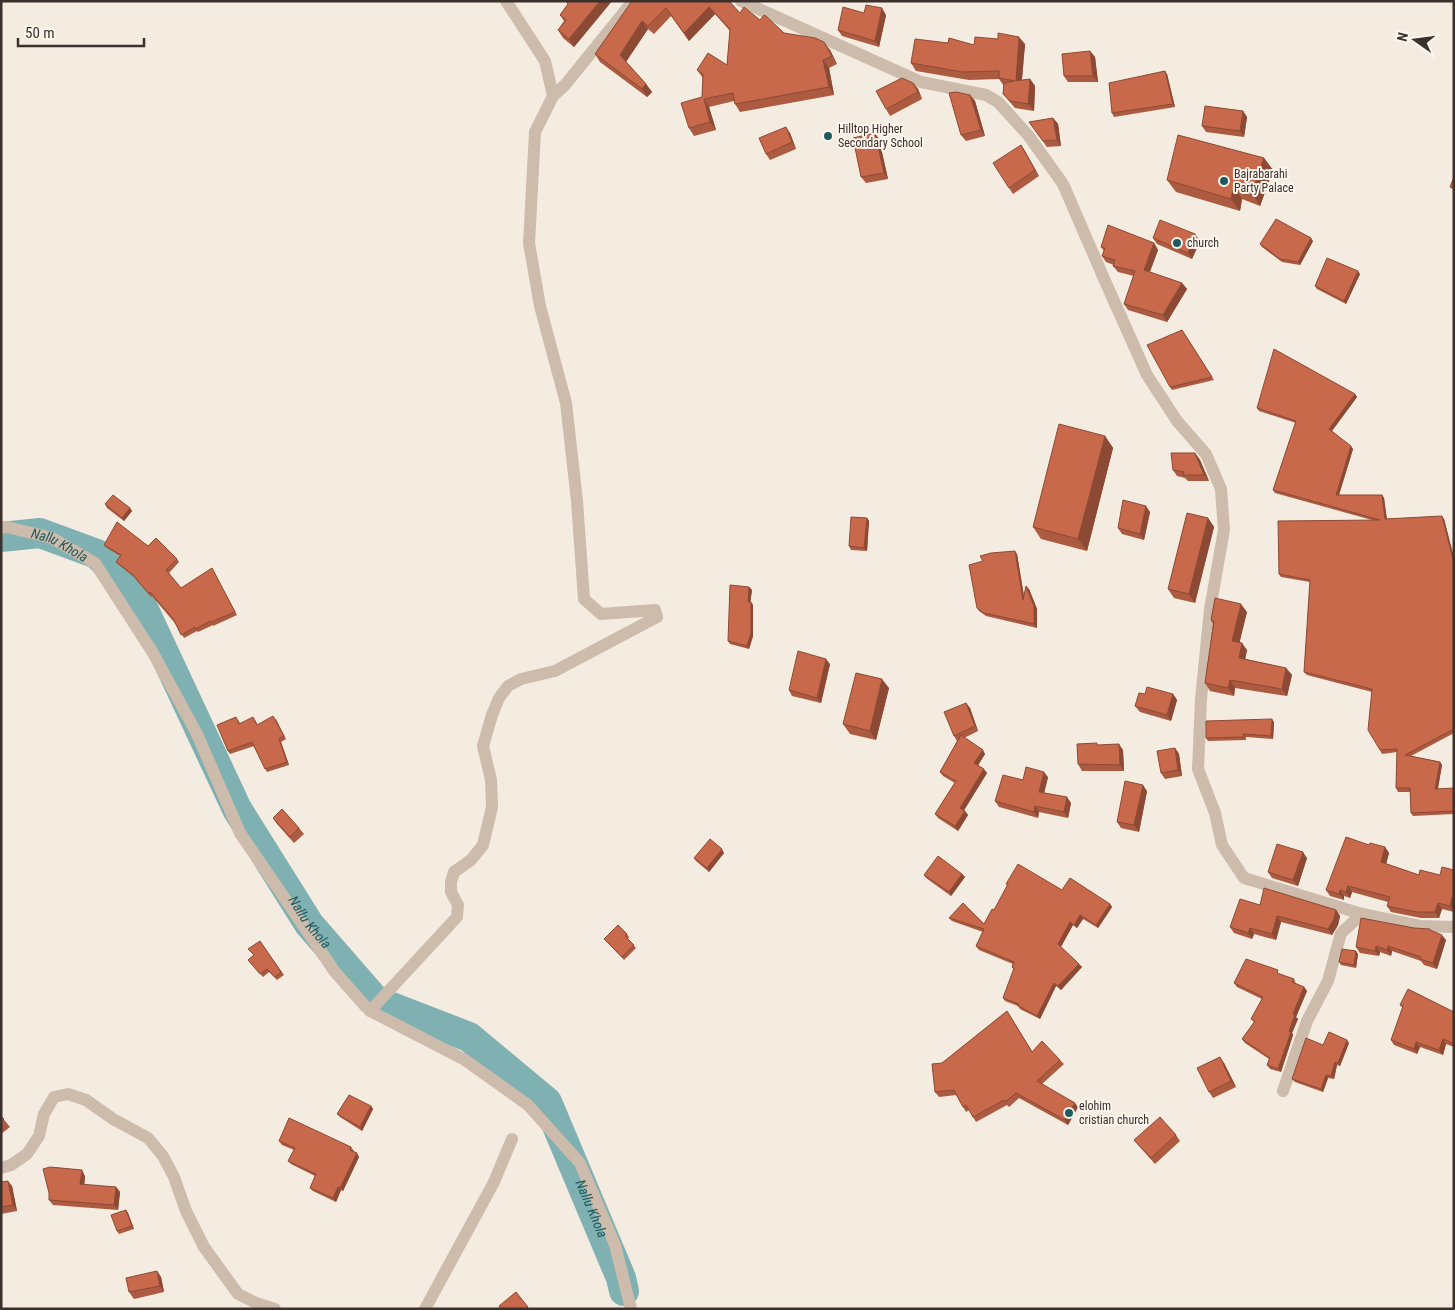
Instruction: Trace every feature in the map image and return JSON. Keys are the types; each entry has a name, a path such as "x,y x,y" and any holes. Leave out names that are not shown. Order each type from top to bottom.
{"street":[{"path":"506,1 545,61 553,96"},
{"path":"370,1011 457,917 458,904 451,892 450,882 454,872 471,860 482,845 492,807 491,780 483,746 499,698 508,686 522,680 555,672 657,617 655,610 601,614 584,599 578,501 566,404 540,306 529,243 535,132 553,96 633,1"},
{"path":"741,1 921,82 986,95 998,102 1028,135 1063,184 1148,375 1177,421 1206,454 1221,489 1224,530 1210,609 1201,699 1198,769 1215,813 1222,844 1244,878 1362,914 1420,926 1454,927"},
{"path":"1,528 7,527 52,538 95,563 153,653 197,734 240,833 335,972 370,1011 465,1060 528,1105 580,1164 615,1245 630,1309"},
{"path":"1283,1091 1307,1021 1328,981 1341,933 1362,914"},
{"path":"1,1168 28,1154 39,1136 44,1114 54,1098 68,1094 86,1100 113,1119 148,1138 163,1156 174,1177 186,1211 204,1247 238,1294 256,1303 275,1309"},
{"path":"425,1309 494,1182 512,1139"}],"building":[{"path":"566,1 600,1 569,39 558,30 566,20 560,15 568,4"},
{"path":"632,1 729,1 740,13 744,7 760,20 764,15 784,33 815,38 824,42 832,56 823,60 829,87 735,104 733,93 704,99 710,122 689,128 681,103 702,97 703,74 697,70 708,53 727,65 730,29 709,7 684,33 666,8 648,26 642,21 620,55 646,84 642,89 595,54"},
{"path":"866,5 882,8 875,41 838,30 843,7 864,13"},
{"path":"998,33 1019,37 1016,81 1030,79 1028,104 1010,101 1003,94 1004,83 1015,81 999,78 999,71 963,72 911,63 915,39 948,43 949,38 974,45 975,37 998,39"},
{"path":"1090,51 1093,76 1064,76 1062,54"},
{"path":"1165,71 1173,104 1112,113 1109,83"},
{"path":"902,78 913,83 918,92 886,109 876,91"},
{"path":"956,92 970,95 981,130 961,135 949,93"},
{"path":"1205,106 1243,111 1240,131 1202,126"},
{"path":"1053,118 1057,140 1043,141 1029,122"},
{"path":"786,127 792,142 766,154 759,138"},
{"path":"875,133 884,173 861,177 853,138"},
{"name":"Bajrabarahi Party Palace","path":"1178,135 1264,158 1252,193 1234,187 1231,199 1167,180"},
{"path":"1021,145 1035,170 1009,188 993,163"},
{"path":"1454,177 1454,189 1450,187"},
{"path":"1276,219 1311,238 1298,262 1280,259 1260,244"},
{"path":"1160,220 1195,234 1188,253 1153,238"},
{"path":"1108,225 1154,243 1144,270 1182,283 1163,315 1124,304 1135,271 1113,266 1115,260 1102,256 1105,248 1101,247"},
{"path":"1327,258 1358,271 1344,301 1315,286"},
{"path":"1182,330 1212,377 1170,387 1147,345"},
{"path":"1274,349 1355,394 1329,429 1351,446 1336,495 1382,495 1385,519 1442,516 1454,563 1454,729 1405,755 1440,762 1435,789 1454,788 1454,811 1411,813 1410,788 1396,788 1397,749 1380,750 1368,730 1372,689 1304,672 1310,580 1279,574 1278,521 1380,520 1273,490 1296,421 1257,408"},
{"path":"1059,424 1105,436 1078,539 1033,527"},
{"path":"1171,453 1195,453 1204,475 1183,475 1184,472 1173,470"},
{"path":"113,495 130,508 122,518 105,504"},
{"path":"1123,500 1146,506 1140,534 1118,528"},
{"path":"1187,513 1208,518 1189,594 1168,589"},
{"path":"851,517 867,518 864,548 849,546"},
{"path":"117,522 148,546 156,538 177,559 166,570 181,588 212,568 235,612 210,621 196,629 195,627 181,635 174,620 150,592 149,594 132,574 116,562 121,555 104,545"},
{"path":"1015,551 1023,600 1026,586 1034,606 1034,624 984,613 977,608 969,565 983,561 980,556"},
{"path":"730,585 749,587 748,602 751,602 751,633 747,646 728,641"},
{"path":"1215,598 1241,604 1232,641 1242,643 1239,658 1286,668 1282,689 1230,680 1228,688 1205,683 1214,621 1211,620"},
{"path":"798,651 826,659 817,698 789,690"},
{"path":"856,673 882,679 870,731 843,724"},
{"path":"1147,687 1173,694 1167,715 1135,706 1139,693 1145,694"},
{"path":"966,703 975,726 954,736 944,712"},
{"path":"273,716 284,736 279,739 287,762 265,769 252,742 228,751 217,725 236,717 239,724 253,717 257,725"},
{"path":"1272,719 1271,736 1243,734 1244,737 1206,738 1206,721"},
{"path":"961,735 983,750 974,763 984,769 960,808 965,811 955,826 935,814 956,781 940,772"},
{"path":"1097,743 1097,745 1119,744 1120,765 1078,764 1077,744"},
{"path":"1175,748 1178,770 1161,773 1157,751"},
{"path":"1026,767 1044,772 1039,792 1067,797 1064,812 1035,806 1034,812 995,801 1003,775 1023,780"},
{"path":"1125,781 1143,785 1134,825 1117,822"},
{"path":"282,809 299,828 290,837 273,818"},
{"path":"1346,837 1369,845 1370,843 1385,847 1381,862 1419,875 1420,870 1440,875 1442,867 1454,870 1454,898 1452,897 1450,906 1438,903 1435,912 1417,912 1387,906 1390,897 1348,886 1346,892 1340,890 1339,894 1326,890"},
{"path":"710,839 722,849 707,868 694,858"},
{"path":"1277,844 1303,852 1293,880 1268,872"},
{"path":"938,856 962,874 949,892 924,875"},
{"path":"1018,864 1062,890 1070,878 1110,904 1096,925 1080,915 1074,925 1070,922 1058,944 1079,964 1058,986 1054,983 1037,1016 1017,1005 1019,1004 1003,998 1014,968 1012,967 1014,962 976,946 984,929 949,918 963,903 984,924 992,909 994,910"},
{"path":"1264,888 1336,910 1334,919 1328,929 1277,916 1272,934 1250,928 1248,933 1230,927 1240,899 1260,905"},
{"path":"1361,918 1414,928 1430,929 1442,935 1433,963 1388,946 1387,950 1376,946 1375,951 1356,947"},
{"path":"618,925 634,945 622,957 604,939"},
{"path":"260,941 281,972 275,977 267,969 260,974 248,960 254,955 248,949"},
{"path":"1342,949 1356,951 1354,965 1339,962"},
{"path":"1246,959 1278,970 1277,973 1294,979 1292,982 1304,987 1293,1014 1295,1015 1289,1031 1291,1032 1278,1069 1267,1065 1270,1058 1242,1039 1255,1021 1251,1019 1263,997 1234,983"},
{"path":"1408,989 1454,1012 1454,1044 1443,1039 1439,1050 1416,1042 1414,1049 1391,1040 1403,1006 1400,1005"},
{"path":"1007,1011 1032,1052 1042,1041 1060,1060 1037,1081 1075,1103 1065,1120 1016,1093 1005,1102 1004,1100 973,1117 966,1105 963,1107 954,1090 935,1092 932,1064 942,1063"},
{"path":"1329,1032 1347,1040 1338,1063 1335,1062 1331,1076 1326,1075 1321,1089 1292,1079 1306,1038 1323,1045"},
{"path":"1220,1057 1231,1081 1209,1092 1197,1068"},
{"path":"349,1095 371,1106 360,1127 337,1114"},
{"path":"1160,1117 1176,1135 1151,1158 1134,1140"},
{"path":"289,1118 351,1147 350,1150 357,1153 333,1198 310,1188 316,1174 288,1161 295,1148 279,1141"},
{"path":"50,1167 82,1170 80,1184 116,1187 114,1205 49,1200 43,1169"},
{"path":"8,1181 13,1205 1,1207 1,1182"},
{"path":"126,1210 132,1226 117,1231 111,1215"},
{"path":"157,1271 160,1286 129,1292 126,1278"},
{"path":"516,1292 528,1307 526,1309 501,1309 499,1306"}],"waterway":[{"name":"Nallu Khola","path":"1,537 40,533 97,554 138,597 237,809 309,924 376,1001 469,1037 547,1102 621,1278 624,1291"}],"place":[{"name":"Hilltop Higher Secondary School","path":"828,136"},
{"name":"Bajrabarahi Party Palace","path":"1224,181"},
{"name":"church","path":"1177,243"},
{"name":"elohim cristian church","path":"1069,1113"}]}
